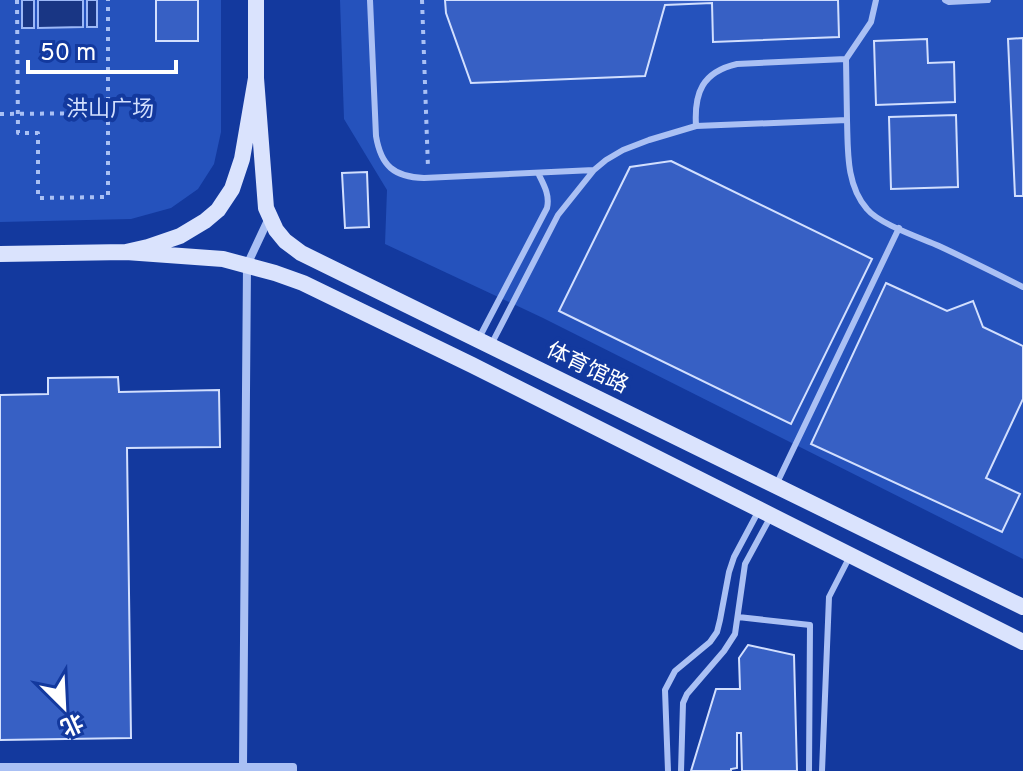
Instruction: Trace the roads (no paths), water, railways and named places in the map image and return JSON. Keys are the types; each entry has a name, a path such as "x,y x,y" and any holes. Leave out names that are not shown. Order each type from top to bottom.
{"main road":[{"path":"256,0 256,78 269,217"},
{"path":"126,252 180,236 205,221 227,200 242,159 256,78"},
{"name":"体育馆路","path":"269,217 285,241 301,253 1023,607"},
{"path":"0,254 126,252 212,258 247,265 303,283 1023,642"}],"street":[{"path":"243,767 247,265 269,217"},
{"path":"0,767 293,767 293,771"}],"lane":[{"path":"370,0 378,147 384,161 399,174 408,178 428,178 594,170"},
{"path":"876,0 871,22 846,59 849,171 856,192 873,215 1023,287"},
{"path":"945,0 988,0"},
{"path":"696,126 697,94 706,81 723,68 737,64 846,59"},
{"path":"484,343 558,215 594,170 623,150 696,126 847,120"},
{"path":"484,343 547,208 547,191 538,173"},
{"path":"775,486 899,228"},
{"path":"681,771 683,703 735,634 745,564 766,512"},
{"path":"668,771 665,690 675,671 710,642 717,632 734,557 766,512"},
{"path":"822,771 829,597 851,554"},
{"path":"738,617 810,625 809,771"}],"park label":[{"name":"洪山广场","path":"110,110"}]}
